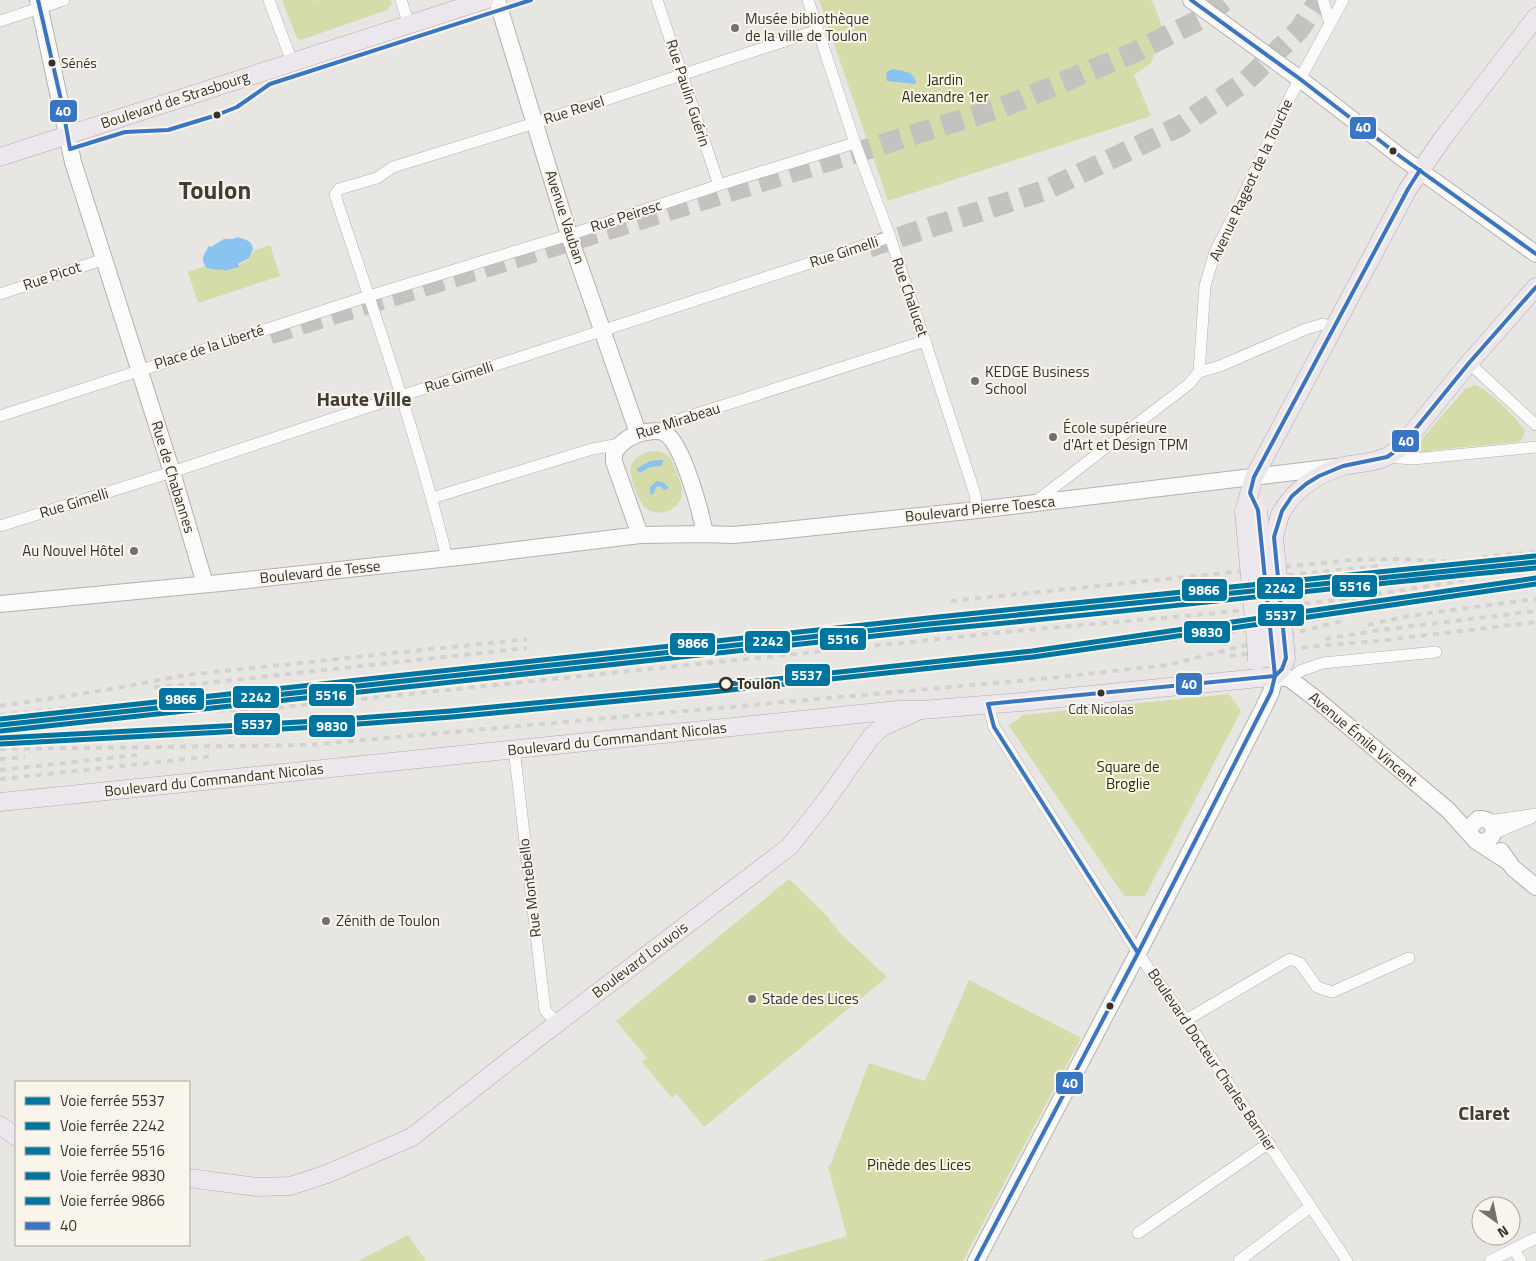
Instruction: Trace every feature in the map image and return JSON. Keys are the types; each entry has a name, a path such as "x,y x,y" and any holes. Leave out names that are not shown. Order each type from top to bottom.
{"main road":[{"name":"Boulevard de Strasbourg","path":"0,157 485,0"},
{"path":"1276,667 1251,511 1252,485 1408,189 1448,130 1536,17"},
{"path":"1276,667 1274,538 1280,515 1292,496 1306,484 1343,466 1387,457 1400,448 1469,363 1536,287"},
{"name":"Boulevard du Commandant Nicolas","path":"0,802 898,710 921,710 1234,682 1255,668 1276,667"},
{"name":"Boulevard Louvois","path":"190,1178 257,1187 290,1186 327,1174 412,1138 557,1023 789,847 822,806 871,738 882,727 921,710"},
{"path":"0,1125 15,1136"}],"street":[{"path":"0,21 39,4 64,0"},
{"path":"269,0 292,62"},
{"path":"401,0 409,25"},
{"name":"Avenue Vauban","path":"497,0 569,235 638,433"},
{"name":"Rue Paulin Guérin","path":"658,0 719,185"},
{"name":"Rue Chalucet","path":"808,0 855,142 925,341 975,494 977,510"},
{"path":"1191,0 1536,254"},
{"path":"1323,0 1330,24"},
{"name":"Avenue Rageot de la Touche","path":"1199,372 1205,286 1215,252 1288,99 1343,0"},
{"name":"Place de la Liberté","path":"39,4 67,135 140,370 369,296"},
{"name":"Rue Revel","path":"369,296 335,195 339,189 378,178 393,167 818,30"},
{"name":"Rue Peiresc","path":"369,296 569,235 855,142"},
{"name":"Rue Gimelli","path":"0,526 172,472 890,237"},
{"name":"Rue Picot","path":"0,294 104,259"},
{"path":"369,296 432,498 448,558"},
{"path":"1035,502 1189,384 1199,372 1220,366 1306,329 1323,324 1334,327"},
{"name":"Rue Mirabeau","path":"432,498 592,449 620,444 638,433 657,431 684,418 925,341"},
{"path":"1469,363 1536,424"},
{"path":"0,416 140,370"},
{"name":"Rue de Chabannes","path":"140,370 205,584"},
{"path":"657,431 664,433 677,446 692,487 705,534"},
{"path":"620,444 614,452 614,462 640,535"},
{"path":"1387,457 1413,459 1536,447"},
{"name":"Boulevard Pierre Toesca","path":"640,535 733,535 977,510 1035,502 1252,485 1343,466"},
{"name":"Boulevard de Tesse","path":"0,604 448,558 640,535"},
{"name":"Boulevard du Commandant Nicolas","path":"1276,667 1300,671 1323,663 1436,652"},
{"path":"976,1261 1263,709 1271,692 1276,667"},
{"name":"Avenue Émile Vincent","path":"1276,667 1448,810 1484,831 1507,861 1536,887"},
{"name":"Boulevard Docteur Charles Barnier","path":"988,704 994,727 1138,952 1186,1020 1347,1261"},
{"name":"Rue Montebello","path":"514,749 546,1010 557,1023"},
{"path":"1484,831 1536,815"},
{"path":"1186,1020 1290,959 1300,963 1316,987 1332,992 1409,958"},
{"path":"1138,1233 1269,1143"},
{"path":"1239,1261 1310,1207"},
{"path":"1490,1261 1536,1238"},
{"path":"1514,1249 1521,1261"}],"green space":[{"path":"282,0 391,0 392,3 387,10 301,40 297,38"},
{"name":"Jardin Alexandre 1er","path":"819,0 1150,0 1153,2 1163,29 1151,63 1134,75 1151,116 888,201"},
{"path":"270,245 280,276 198,303 188,272 205,266 214,269 233,267 247,260 254,251"},
{"path":"1475,385 1495,398 1516,419 1525,431 1522,439 1517,442 1433,450 1433,454 1418,452 1415,448 1416,446 1465,389"},
{"path":"651,451 662,452 671,459 682,488 680,501 676,506 665,512 653,512 641,503 631,476 631,465 637,457"},
{"name":"Square de Broglie","path":"1229,694 1241,711 1145,896 1124,896 1009,726 1023,715"},
{"name":"Stade des Lices","path":"789,879 826,915 841,934 887,977 704,1127 677,1094 672,1098 642,1062 647,1058 616,1021"},
{"name":"Pinède des Lices","path":"969,980 1081,1038 963,1261 761,1261 847,1236 828,1167 869,1063 925,1081"},
{"path":"408,1235 426,1261 358,1261"}],"water":[{"path":"892,69 910,74 916,83 887,81 886,73"},
{"path":"238,237 251,243 253,249 249,258 238,264 239,267 224,271 223,269 207,268 203,259 209,246 211,247 224,239"},
{"path":"663,460 662,466 650,467 640,473 636,469 650,461"},
{"path":"657,481 664,483 669,488 664,490 660,486 656,487 654,493 650,495 650,487"}],"tunnel":[{"path":"270,334 1003,107 1135,52 1203,18 1226,0"},
{"path":"869,247 1046,190 1180,126 1246,81 1299,30 1319,0"}],"railway":[{"path":"1482,557 1536,552"},
{"path":"951,601 1351,560 1392,559 1516,564"},
{"path":"1288,575 1380,566"},
{"path":"1502,571 1536,566"},
{"path":"38,720 86,716 264,709 1026,630 1217,613 1345,599 1448,583 1508,570"},
{"path":"612,666 1413,581"},
{"path":"36,735 185,736 317,730 514,713 1037,657 1199,637 1379,609 1507,582"},
{"path":"1368,625 1407,616 1536,599"},
{"path":"1325,639 1380,630 1536,611"},
{"path":"0,749 309,745 1050,678 1168,665 1346,620"},
{"path":"1230,656 1536,622"},
{"path":"0,706 186,675 527,639"},
{"path":"154,687 527,648"},
{"path":"253,696 368,691"},
{"path":"0,715 121,703 247,696"},
{"path":"0,770 137,755"},
{"path":"0,779 215,756"},
{"path":"0,759 25,757"}],"rail line":[{"name":"9866","path":"0,719 928,618 1535,556"},
{"name":"2242","path":"0,725 929,624 1536,562"},
{"name":"5516","path":"1,731 930,630 1536,568"},
{"name":"5537","path":"0,738 318,721 451,711 711,686 1032,651 1536,578"},
{"name":"9830","path":"0,744 318,727 452,717 712,692 1033,657 1536,584"}],"transit line":[{"name":"40","path":"38,0 62,104 70,149"},
{"name":"40","path":"70,149 125,132 168,130 217,115 237,107 270,84 531,0"},
{"name":"40","path":"1191,0 1300,79 1401,157 1536,254"},
{"name":"40","path":"976,1261 1138,953 1271,692 1275,676 1258,510 1250,493 1254,477 1408,189 1420,170"},
{"name":"40","path":"988,704 1275,676 1282,669 1286,658 1274,537 1282,511 1292,496 1319,476 1343,466 1387,457 1400,448 1469,363 1536,287"},
{"name":"40","path":"988,704 994,727 1138,953"}],"place":[{"name":"Musée bibliothèque de la ville de Toulon","path":"735,28"},
{"name":"Sénés","path":"52,63"},
{"name":"KEDGE Business School","path":"975,381"},
{"name":"École supérieure d'Art et Design TPM","path":"1053,437"},
{"name":"Au Nouvel Hôtel","path":"134,551"},
{"name":"Toulon","path":"726,684"},
{"name":"Cdt Nicolas","path":"1101,693"},
{"name":"Zénith de Toulon","path":"326,921"},
{"name":"Stade des Lices","path":"752,999"}],"district":[{"name":"Toulon","path":"215,190"},
{"name":"Haute Ville","path":"364,399"},
{"name":"Claret","path":"1484,1113"}]}
